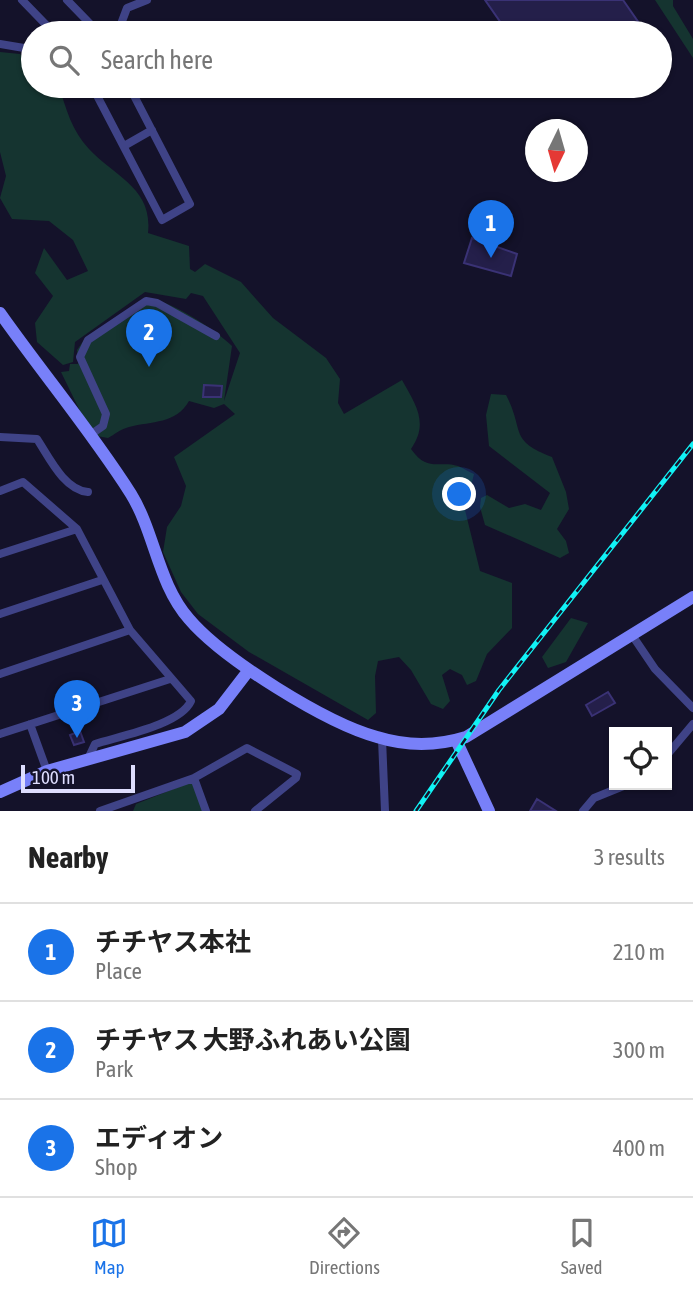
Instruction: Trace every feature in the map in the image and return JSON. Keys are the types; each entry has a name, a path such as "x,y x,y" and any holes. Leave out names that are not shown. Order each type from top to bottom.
{"street":[{"path":"22,0 42,21"},
{"path":"67,0 87,21"},
{"path":"125,4 147,0"},
{"path":"0,44 21,48"},
{"path":"98,98 162,220 190,204 135,98"},
{"path":"124,146 152,130"},
{"path":"90,436 103,426 106,414 80,357 83,345 88,340 146,301 157,303 216,336"},
{"path":"1,316 131,496 178,605 204,636 249,670 353,729 382,739 424,744 456,740 485,727 693,597"},
{"path":"0,437 37,439 70,484 88,492"},
{"path":"0,491 23,482 77,529 130,630 191,701 188,707 163,723 95,744 88,759"},
{"path":"0,554 77,529"},
{"path":"0,614 102,580"},
{"path":"0,674 130,630"},
{"path":"632,635 655,669 693,708"},
{"path":"0,792 47,771 197,726 219,709 249,670"},
{"path":"0,734 170,678"},
{"path":"30,724 47,771"},
{"path":"672,749 693,724"},
{"path":"382,739 385,811"},
{"path":"456,740 489,811"},
{"path":"100,811 128,807 194,778 247,748 297,774 296,778 255,811"},
{"path":"194,778 206,811"},
{"path":"583,811 594,798 614,790"}],"green space":[{"path":"655,0 673,0 673,6 693,39 693,58 672,26 672,21 669,21"},
{"path":"0,52 20,54 21,98 63,98 70,119 83,142 130,185 145,205 148,233 189,246 190,269 195,272 205,264 241,282 273,318 326,358 340,379 338,403 344,414 402,380 416,406 420,422 411,449 428,463 458,466 474,474 465,510 480,571 512,583 512,628 487,654 476,681 467,685 462,675 450,669 442,675 450,701 443,709 431,704 411,670 399,657 378,661 375,676 376,713 368,720 249,652 198,614 181,592 163,552 167,527 181,506 186,486 174,457 235,414 224,404 214,408 189,401 170,418 126,428 108,438 97,436 80,411 61,372 69,371 70,364 78,364 77,350 86,337 145,298 178,309 232,346 224,401 240,353 203,296 191,293 186,299 145,292 75,342 73,362 63,365 37,342 35,323 53,296 35,273 44,248 67,280 88,271 73,240 49,221 12,219 0,198 6,176 0,152"},
{"path":"491,394 506,395 523,439 538,451 552,457 566,492 569,509 557,529 566,541 569,553 560,558 485,525 480,507 481,498 487,495 509,508 525,504 541,510 550,493 489,446 486,415"},
{"path":"571,618 588,623 566,662 548,668 542,657"},
{"path":"191,782 195,784 203,811 133,811 136,804"}],"building":[{"path":"485,0 623,0 638,21 500,21"},
{"path":"472,238 517,254 511,276 464,263"},
{"path":"204,385 222,386 221,397 203,397"},
{"path":"608,692 615,703 592,716 586,705"},
{"path":"80,731 84,742 74,745 70,735"},
{"path":"537,799 556,811 530,811"}],"railway":[{"path":"416,811 499,690 693,444"}],"place":[{"name":"チチヤス本社","path":"491,258"},
{"name":"チチヤス 大野ふれあい公園","path":"149,367"},
{"name":"エディオン","path":"77,738"}]}
